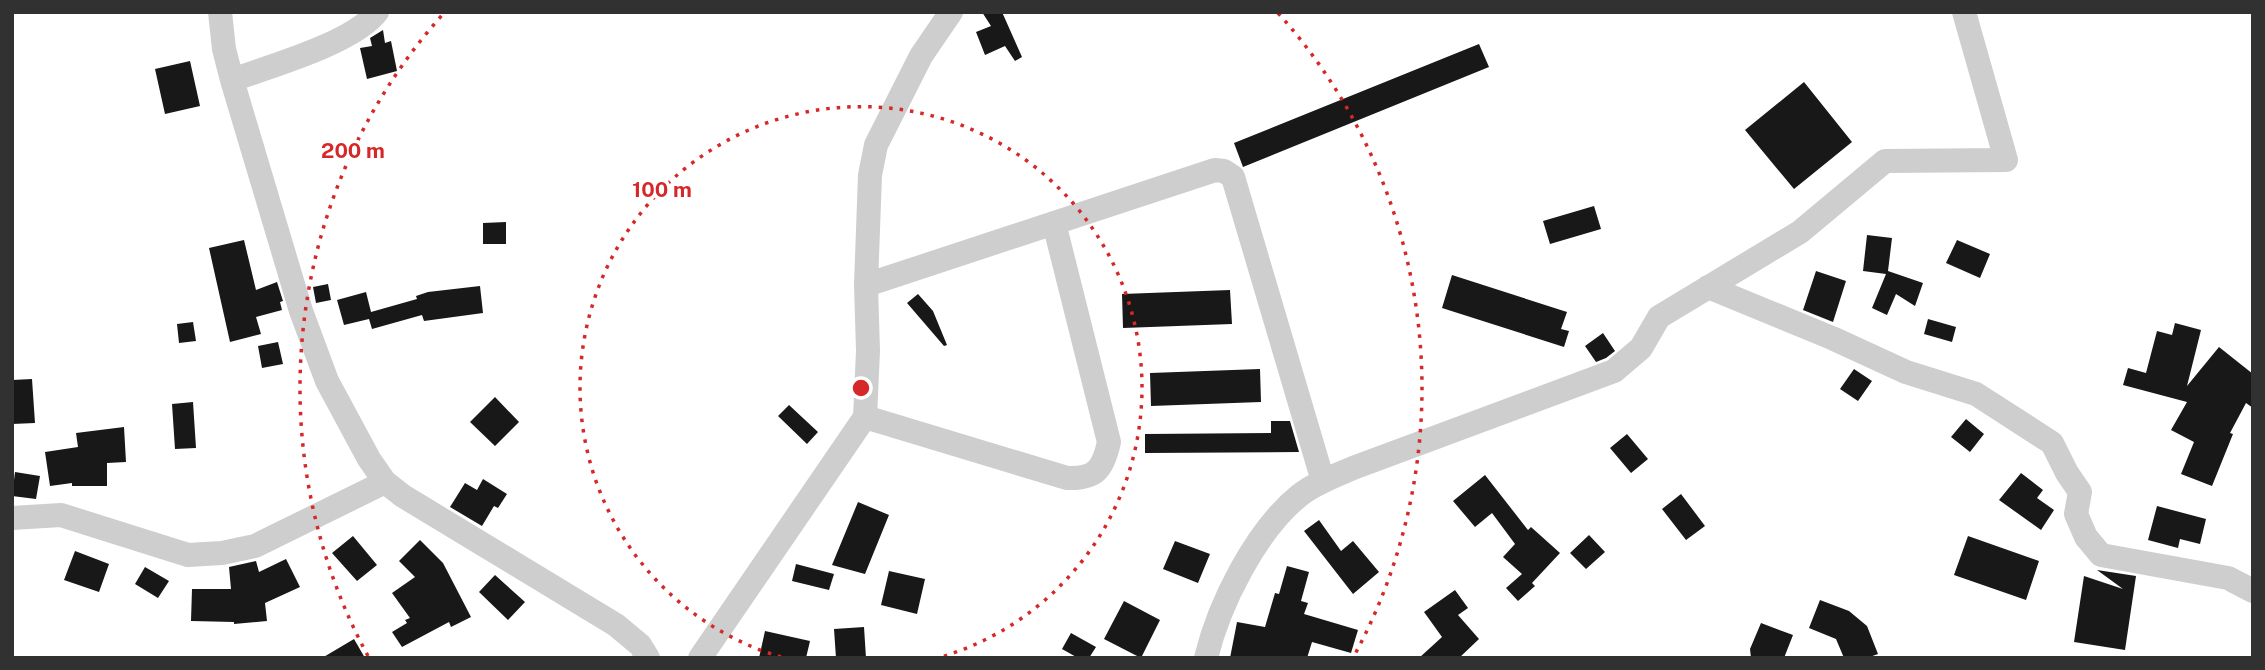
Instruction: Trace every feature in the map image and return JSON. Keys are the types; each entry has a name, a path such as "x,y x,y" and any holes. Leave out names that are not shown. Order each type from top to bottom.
{"street":[{"path":"220,12 224,49 232,80 301,311 341,410 385,482 402,496 616,625 640,645 648,658"},
{"path":"232,80 343,39 369,23 377,12"},
{"path":"700,658 865,416 870,175 876,145 921,56 951,12"},
{"path":"1206,658 1225,601 1260,539 1284,509 1302,493 1323,481 1614,371 1641,348 1659,317 1800,232 1885,161 2006,160 1964,12"},
{"path":"866,285 1214,170 1224,171 1233,177 1323,481"},
{"path":"865,416 1067,478 1093,474 1104,463 1109,442 1054,223"},
{"path":"1708,287 1906,372 1976,394 2052,443 2080,492 2076,514 2086,537 2101,555 2228,578 2253,591"},
{"path":"12,518 61,515 188,555 222,553 255,546 385,482"}],"building":[{"path":"982,12 1002,12 1022,57 1015,61 1005,46 985,55 976,32 991,26"},
{"path":"383,30 385,43 391,41 397,71 367,79 360,48 372,46 370,38"},
{"path":"1479,44 1489,67 1243,167 1234,143"},
{"path":"190,61 200,106 165,114 155,69"},
{"path":"1804,82 1852,142 1794,189 1745,130"},
{"path":"1594,206 1601,229 1550,244 1543,221"},
{"path":"506,222 506,244 483,244 483,223"},
{"path":"1867,235 1892,238 1888,271 1923,283 1915,306 1896,294 1887,315 1872,308 1886,274 1863,271"},
{"path":"244,240 256,290 277,282 283,301 280,302 282,310 256,317 261,334 230,342 209,248"},
{"path":"1957,240 1990,254 1980,278 1946,263"},
{"path":"1816,271 1846,281 1833,322 1803,310"},
{"path":"1452,275 1567,312 1561,329 1569,331 1564,347 1442,308"},
{"path":"328,284 331,300 316,303 313,287"},
{"path":"480,286 483,313 424,321 422,315 372,329 369,319 344,325 337,300 366,292 371,312 417,299 416,296 428,292"},
{"path":"1230,290 1232,324 1123,328 1122,294"},
{"path":"918,294 933,311 947,345 944,346 907,303"},
{"path":"1928,319 1956,327 1952,342 1924,334"},
{"path":"193,322 196,341 179,343 177,324"},
{"path":"2175,323 2201,330 2187,386 2219,347 2253,374 2253,408 2246,403 2230,433 2233,434 2212,486 2181,474 2194,442 2171,430 2187,402 2123,385 2128,368 2146,373 2157,331 2172,335"},
{"path":"1603,333 1615,351 1596,362 1585,346"},
{"path":"278,342 283,364 262,368 258,346"},
{"path":"1260,369 1261,402 1151,406 1150,373"},
{"path":"1854,369 1872,381 1858,401 1840,389"},
{"path":"32,379 35,423 12,424 12,380"},
{"path":"495,397 519,422 495,446 470,422"},
{"path":"193,402 196,448 175,449 172,404"},
{"path":"789,405 818,432 807,444 778,416"},
{"path":"1966,419 1984,434 1970,452 1951,437"},
{"path":"1271,421 1290,421 1299,452 1145,453 1145,434 1271,433"},
{"path":"124,427 126,462 107,463 107,486 72,486 72,483 50,486 45,452 78,447 76,433"},
{"path":"1627,434 1648,459 1631,473 1610,448"},
{"path":"15,472 40,476 36,499 12,496"},
{"path":"2021,473 2043,490 2037,498 2054,510 2041,530 1999,500"},
{"path":"1485,475 1528,530 1531,527 1560,553 1532,583 1535,586 1518,601 1506,588 1522,574 1503,557 1515,544 1492,513 1475,527 1453,501"},
{"path":"483,479 507,494 498,508 494,506 482,526 450,507 465,483 477,490"},
{"path":"1681,494 1705,526 1686,540 1662,509"},
{"path":"858,502 889,515 865,574 832,565"},
{"path":"2157,506 2206,519 2200,544 2180,539 2178,548 2148,540"},
{"path":"1319,520 1341,551 1353,541 1379,572 1353,594 1304,531"},
{"path":"1589,535 1605,552 1586,569 1570,553"},
{"path":"353,536 377,565 357,581 332,553"},
{"path":"1968,536 2039,561 2026,600 1954,575"},
{"path":"420,540 443,563 471,617 451,627 449,622 402,647 392,632 407,623 405,620 410,618 392,593 415,577 399,561"},
{"path":"1175,541 1210,554 1198,583 1163,569"},
{"path":"75,551 109,564 99,592 64,580"},
{"path":"286,559 300,587 265,603 267,621 234,624 191,621 192,589 231,589 229,567 256,561 259,572"},
{"path":"796,564 834,574 829,590 792,581"},
{"path":"1287,566 1309,572 1301,601 1308,603 1304,614 1358,630 1351,653 1312,642 1307,658 1230,658 1237,622 1265,627 1275,593 1279,594"},
{"path":"145,567 169,581 158,598 135,584"},
{"path":"2097,570 2136,576 2125,650 2074,642 2084,576 2123,589"},
{"path":"889,571 925,579 917,614 881,605"},
{"path":"495,575 525,602 508,620 479,592"},
{"path":"1455,590 1468,608 1458,615 1479,639 1459,658 1419,658 1442,637 1424,612"},
{"path":"1820,600 1849,611 1867,626 1878,654 1867,658 1844,658 1836,639 1809,628"},
{"path":"1124,601 1160,620 1141,658 1104,639"},
{"path":"1761,623 1793,635 1784,658 1751,658 1750,649"},
{"path":"864,627 866,658 836,658 834,629"},
{"path":"765,631 810,641 806,658 759,658"},
{"path":"1071,633 1096,647 1089,658 1078,658 1062,649"},
{"path":"354,639 365,658 322,658"}]}
